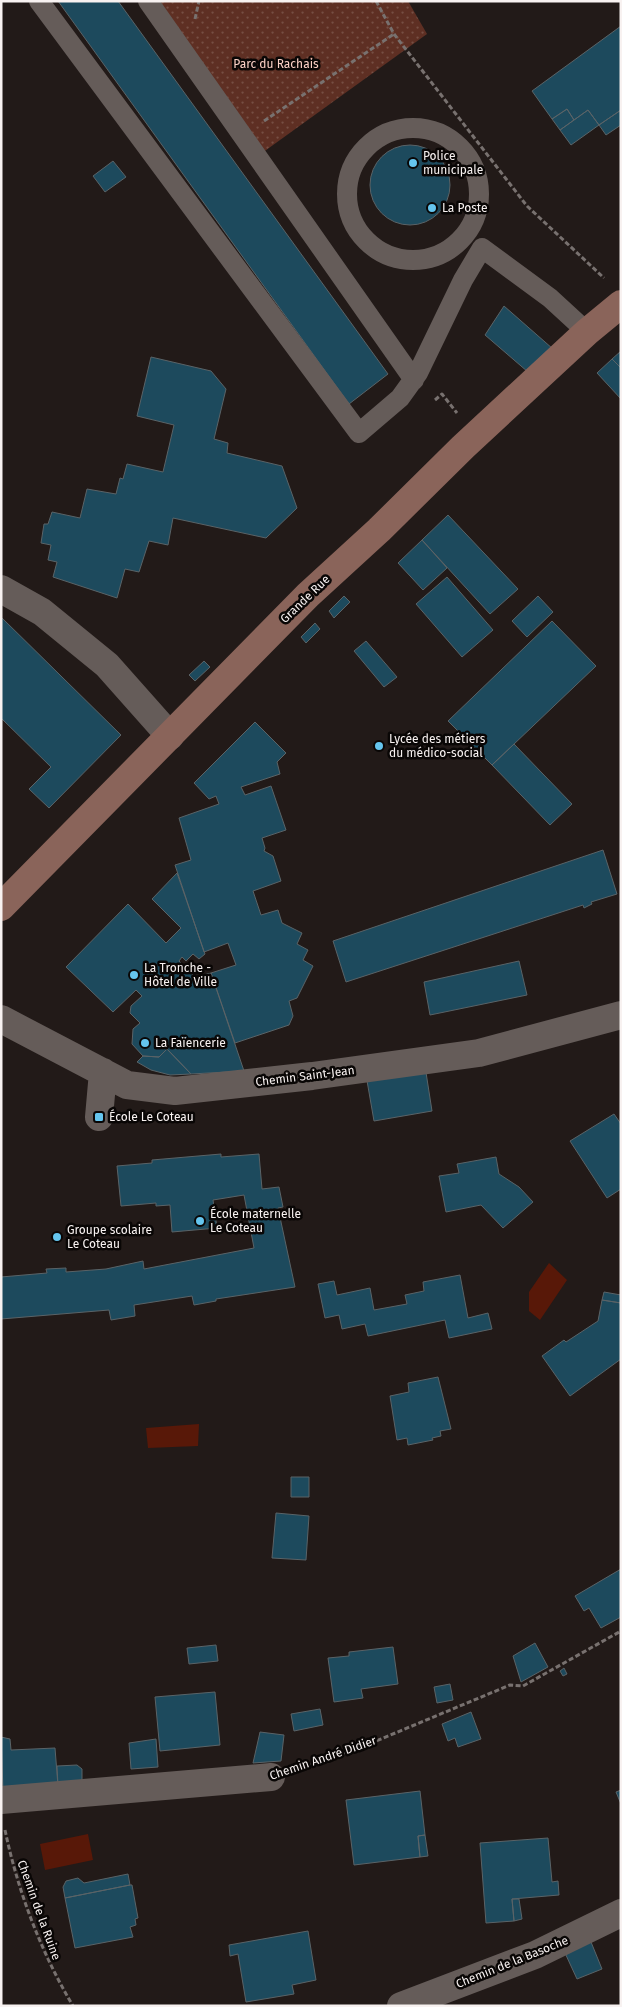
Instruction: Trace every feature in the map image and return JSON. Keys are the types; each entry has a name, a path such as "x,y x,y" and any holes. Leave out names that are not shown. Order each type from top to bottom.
{"main road":[{"name":"Grande Rue","path":"1,907 308,595 379,530 462,447 587,332 621,304"}],"street":[{"path":"1,589 42,612 107,665 170,736"},
{"name":"Chemin Saint-Jean","path":"1,1019 127,1085 175,1090 312,1076 479,1053 621,1015"},
{"path":"99,1117 103,1072"},
{"name":"Chemin André Didier","path":"2,1812 271,1777"},
{"name":"Chemin de la Basoche","path":"401,2006 535,1955 621,1913"}],"lane":[{"path":"39,1 359,432 400,398 414,380 463,280 482,248"},
{"path":"148,1 414,380"},
{"path":"460,242 474,222 480,197 476,172 464,150 444,135 419,128 392,131 380,136 369,144 353,166 347,191 348,205 352,218 365,240 387,255 412,260 438,256 460,242 482,248 550,298 587,332"}],"path":[{"path":"376,1 394,34 527,206 606,280"},
{"path":"259,124 394,34"},
{"path":"414,380 433,402 442,394 470,429 458,441 462,447"},
{"name":"Chemin André Didier","path":"271,1777 357,1749 510,1685 523,1686 621,1631"},
{"name":"Chemin de la Ruine","path":"2,1812 14,1873 52,1971 73,2006"}],"green space":[{"name":"Parc du Rachais","path":"151,1 408,1 427,34 262,153"}],"shaded area":[{"path":"549,1263 567,1280 540,1320 529,1311 529,1292"},
{"path":"199,1424 198,1446 148,1448 146,1428"},
{"path":"88,1834 93,1860 45,1870 40,1844"}],"building":[{"path":"58,1 118,1 388,374 349,404"},
{"path":"621,26 621,110 599,125 588,110 574,120 567,109 552,119 532,91"},
{"path":"567,109 574,120 560,130 552,119"},
{"path":"588,110 599,125 571,145 560,130"},
{"path":"621,110 621,125 606,135 599,125"},
{"path":"410,145 425,148 438,157 447,170 450,185 447,200 438,213 425,222 410,225 395,222 382,213 373,200 370,185 373,170 382,157 395,148"},
{"path":"113,161 126,177 105,192 93,176"},
{"path":"504,306 553,349 528,372 485,335"},
{"path":"621,351 621,368 612,359"},
{"path":"151,357 211,371 226,389 214,439 228,443 227,453 282,466 297,508 266,538 173,518 168,545 149,541 139,572 125,569 117,598 53,577 57,562 48,560 51,545 41,543 44,524 48,524 52,512 80,518 87,489 116,494 120,478 123,479 127,464 163,472 174,425 137,416"},
{"path":"612,359 621,368 621,399 597,373"},
{"path":"448,515 518,589 490,614 422,540"},
{"path":"422,540 447,568 423,590 398,563"},
{"path":"447,577 493,630 462,657 416,604"},
{"path":"344,596 350,602 334,618 329,611"},
{"path":"538,596 553,612 527,637 512,621"},
{"path":"1,617 121,735 49,808 29,789 51,767 1,718"},
{"path":"552,621 596,666 492,765 448,721"},
{"path":"315,623 320,629 306,643 301,637"},
{"path":"366,641 397,677 384,687 354,651"},
{"path":"204,661 210,667 195,681 189,675"},
{"path":"255,722 286,753 277,762 280,774 241,787 245,795 271,786 286,830 262,838 264,851 273,856 281,881 253,891 261,915 278,910 282,923 302,933 297,944 308,950 303,960 313,966 297,998 289,1001 293,1016 289,1025 235,1043 211,973 236,965 228,943 204,952 175,865 191,860 179,818 219,804 216,796 209,799 194,783"},
{"path":"514,744 572,804 550,825 492,765"},
{"path":"603,850 617,894 591,902 592,904 584,908 583,905 346,982 333,941"},
{"name":"La Tronche - Hôtel de Ville","path":"177,873 205,954 199,959 193,954 186,961 182,957 179,961 195,977 211,973 244,1071 191,1074 167,1049 159,1057 143,1056 132,1044 133,1029 140,1023 130,1013 131,1006 142,996 136,990 113,1012 66,967 128,904 166,943 181,928 152,899"},
{"path":"519,961 527,995 430,1015 424,982"},
{"path":"167,1049 191,1074 170,1075 151,1070 137,1062 143,1056 159,1057"},
{"path":"425,1066 432,1111 374,1121 366,1075"},
{"path":"614,1114 621,1124 621,1189 607,1198 570,1141"},
{"path":"221,1154 221,1157 259,1154 262,1189 279,1187 283,1207 278,1208 295,1287 216,1299 216,1301 194,1305 192,1296 134,1305 135,1316 111,1320 109,1310 1,1319 1,1277 47,1273 46,1269 66,1268 66,1272 106,1269 143,1261 144,1269 254,1248 244,1195 213,1200 217,1228 172,1232 170,1205 156,1206 156,1203 121,1206 117,1166 152,1163 152,1160"},
{"path":"496,1157 499,1174 519,1187 533,1202 503,1228 481,1205 446,1212 439,1176 459,1173 457,1164"},
{"path":"460,1275 468,1318 488,1313 492,1329 449,1338 445,1320 368,1336 365,1324 342,1329 339,1315 325,1318 318,1284 334,1281 337,1295 370,1288 374,1310 407,1304 405,1295 424,1291 423,1282"},
{"path":"604,1292 621,1295 621,1303 602,1300"},
{"path":"602,1300 621,1303 621,1359 570,1396 542,1356 564,1340 566,1342 598,1321"},
{"path":"438,1377 451,1429 440,1431 441,1436 432,1438 433,1440 408,1445 407,1438 397,1440 390,1396 409,1392 408,1383"},
{"path":"291,1477 309,1477 309,1497 291,1497"},
{"path":"276,1513 309,1516 306,1560 272,1558"},
{"path":"621,1569 621,1617 601,1628 589,1608 584,1611 575,1596"},
{"path":"535,1643 548,1667 521,1682 513,1656"},
{"path":"216,1645 218,1661 189,1664 187,1648"},
{"path":"393,1647 398,1684 361,1689 363,1698 334,1702 328,1658 349,1656 349,1652"},
{"path":"564,1668 567,1674 563,1676 560,1671"},
{"path":"450,1684 453,1700 437,1703 434,1687"},
{"path":"215,1692 220,1745 160,1751 155,1697"},
{"path":"320,1709 323,1725 294,1731 291,1714"},
{"path":"471,1712 481,1739 458,1747 455,1738 448,1741 442,1724"},
{"path":"260,1732 284,1735 281,1761 253,1763"},
{"path":"1,1737 10,1739 11,1750 55,1748 58,1786 3,1789"},
{"path":"156,1739 158,1767 131,1769 129,1743"},
{"path":"77,1765 82,1769 82,1785 58,1786 57,1766"},
{"path":"621,1790 621,1804 616,1792"},
{"path":"420,1791 425,1835 418,1836 420,1857 354,1865 346,1800"},
{"path":"425,1835 428,1856 420,1857 418,1836"},
{"path":"548,1838 552,1882 558,1881 559,1895 512,1899 514,1921 486,1923 480,1843"},
{"path":"128,1874 130,1885 65,1898 63,1887 66,1881 78,1878 84,1883"},
{"path":"132,1885 138,1918 135,1919 136,1925 130,1927 133,1937 75,1948 65,1898"},
{"path":"512,1899 519,1899 522,1919 514,1921"},
{"path":"308,1931 316,1980 292,1985 294,1994 246,2002 238,1954 230,1956 229,1945"},
{"path":"591,1942 602,1969 577,1979 565,1953"}],"place":[{"name":"Police municipale","path":"413,163"},
{"name":"La Poste","path":"432,208"},
{"name":"Lycée des métiers du médico-social","path":"379,746"},
{"name":"La Tronche - Hôtel de Ville","path":"134,975"},
{"name":"La Faïencerie","path":"145,1043"},
{"name":"École Le Coteau","path":"99,1117"},
{"name":"École maternelle Le Coteau","path":"200,1221"},
{"name":"Groupe scolaire Le Coteau","path":"57,1237"}]}
